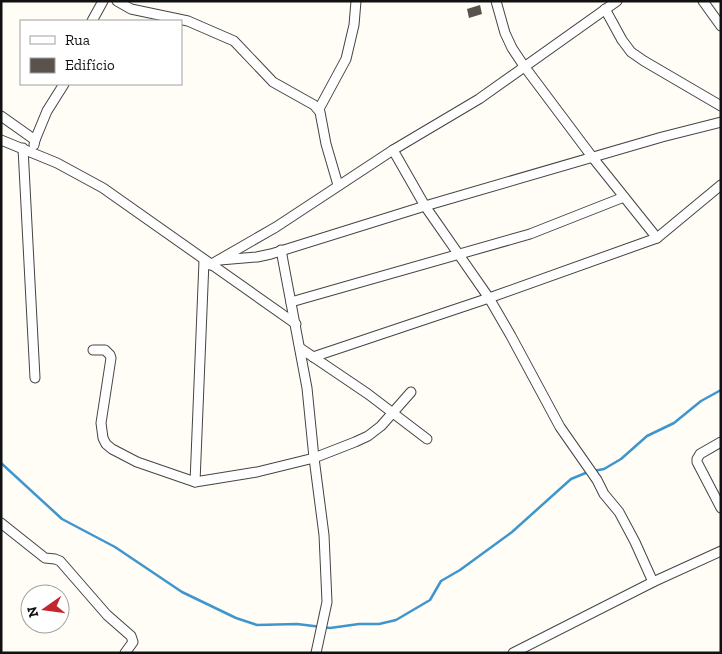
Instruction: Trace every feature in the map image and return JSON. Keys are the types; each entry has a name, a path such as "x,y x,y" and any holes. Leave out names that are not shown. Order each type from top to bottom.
{"street":[{"path":"93,20 103,1"},
{"path":"117,1 132,9 188,21 234,41 273,82 318,109"},
{"path":"338,185 318,109 346,59 354,25 356,1"},
{"path":"496,1 505,33 524,66 593,158 657,238"},
{"path":"220,260 276,227 393,150 478,99 605,8 618,1"},
{"path":"703,1 721,26"},
{"path":"605,8 622,40 631,52 721,106"},
{"path":"33,152 34,140 47,111 63,85"},
{"path":"1,116 34,140"},
{"path":"207,263 257,257 425,206 721,122"},
{"path":"1,140 57,163 103,188 296,324"},
{"path":"23,148 35,378"},
{"path":"393,150 425,206 489,298 560,427 598,480 604,494 619,512 653,582"},
{"path":"313,357 489,298 657,238 721,185"},
{"path":"292,302 543,230 624,197"},
{"path":"281,250 308,388 314,458 324,535 327,602 316,653"},
{"path":"196,482 207,263"},
{"path":"300,348 428,439"},
{"path":"93,350 105,350 111,358 101,423 103,438 106,444 112,450 137,462 196,482 256,472 314,458 368,436 381,426 411,392"},
{"path":"721,442 700,454 697,458 698,465 721,508"},
{"path":"1,523 45,558 55,558 60,561 107,615 131,636 133,642 125,653"},
{"path":"513,653 653,582 721,551"}],"building":[{"path":"480,5 482,14 469,18 467,9"}],"waterway":[{"path":"593,471 604,469 621,459 647,436 674,423 701,401 721,390"},
{"path":"1,463 62,519 115,547 182,592 236,618 257,625 297,624 330,628 359,624 379,624 396,620 430,600 441,581 460,570 512,532 571,479 588,472"}]}
